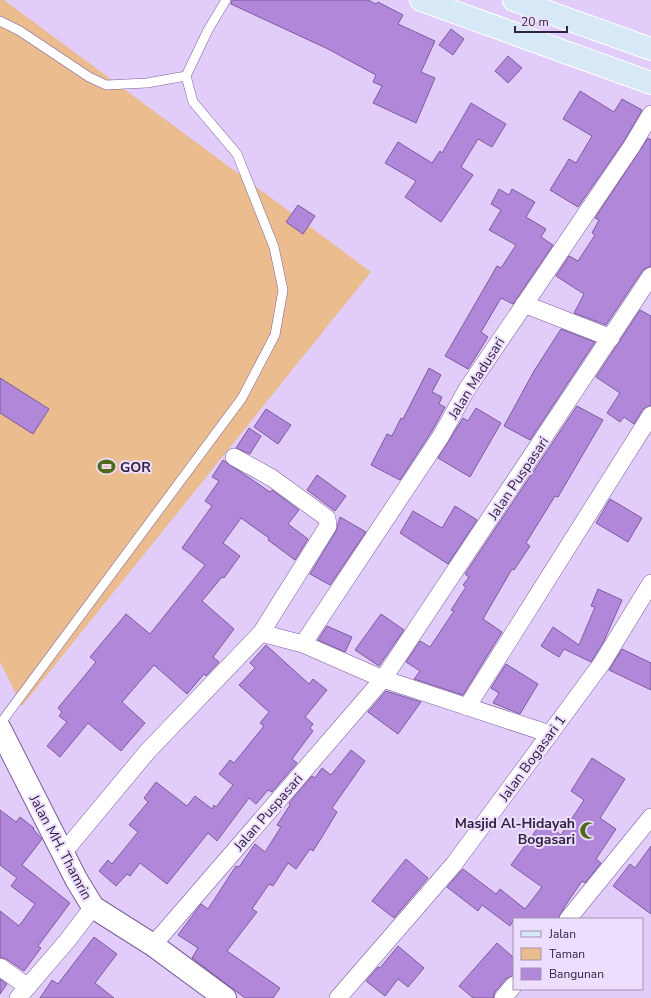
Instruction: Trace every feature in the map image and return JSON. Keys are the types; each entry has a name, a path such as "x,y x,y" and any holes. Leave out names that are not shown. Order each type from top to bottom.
{"main road":[{"path":"422,0 651,83"},
{"path":"514,0 549,6 651,49"},
{"name":"Jalan MH. Thamrin","path":"0,729 62,853 93,907 153,945 225,998"}],"street":[{"name":"Jalan Madusari","path":"303,644 441,436 467,389 632,146 651,114"},
{"name":"Jalan Puspasari","path":"153,945 383,679 651,276"},
{"path":"524,304 611,338"},
{"path":"468,706 651,415"},
{"path":"62,853 147,752 261,633 328,526 329,521 272,478 234,457"},
{"name":"Jalan Bogasari 1","path":"338,998 454,864 602,662 651,583"},
{"path":"261,633 303,644 383,679 550,734"},
{"path":"569,918 651,817"},
{"path":"0,967 23,992 67,941 93,907"},
{"path":"503,998 513,986"}],"lane":[{"path":"0,724 242,398 275,335 283,290 274,247 237,154 193,102 186,76 208,30 226,0"},
{"path":"0,21 20,31 90,78 106,85 147,83 186,76"}],"green space":[{"name":"GOR","path":"0,0 4,0 371,272 22,706 0,662"}],"building":[{"path":"232,0 368,0 376,4 378,2 403,15 398,24 435,41 421,72 435,78 416,123 373,103 382,86 373,82 376,75 328,49 231,4"},
{"path":"451,29 464,39 453,55 439,45"},
{"path":"508,56 522,68 508,83 495,71"},
{"path":"580,91 614,112 622,99 642,110 624,141 578,207 550,190 569,159 576,163 592,136 563,119"},
{"path":"471,103 506,124 492,147 478,139 461,167 473,175 441,222 405,197 416,181 385,163 398,142 432,163 440,151 442,153"},
{"path":"648,138 651,140 651,266 643,270 606,325 574,313 584,294 556,276 569,256 578,261 595,235 592,233 599,220 595,218"},
{"path":"499,189 509,195 512,189 535,202 526,217 546,229 541,237 553,245 513,304 501,298 481,332 488,337 468,369 445,356 497,266 501,268 516,245 489,230 501,210 491,204"},
{"path":"298,205 315,216 303,234 286,222"},
{"path":"640,310 651,316 651,405 643,409 634,424 624,417 620,422 607,413 620,393 596,377"},
{"path":"561,329 595,342 530,440 504,426 534,371"},
{"path":"429,368 441,375 432,392 442,397 439,404 445,407 432,431 400,480 371,465 387,434 392,436 401,418 403,419"},
{"path":"0,378 49,409 33,434 0,413"},
{"path":"577,406 603,420 558,497 555,496 526,543 530,546 514,570 512,569 483,619 502,632 463,695 414,679 420,671 406,662 420,641 430,647 454,611 451,610 466,587 463,585 469,577 465,574"},
{"path":"476,408 501,423 470,477 438,458 463,418 468,421"},
{"path":"266,409 291,425 278,444 254,427"},
{"path":"249,428 261,436 250,454 236,448"},
{"path":"223,460 270,492 272,490 299,510 288,524 308,539 295,560 268,540 269,538 241,518 223,543 240,556 224,578 222,577 202,601 234,629 213,657 219,662 206,676 204,674 187,694 154,665 122,702 145,723 121,751 88,723 60,757 47,746 67,722 59,716 62,712 58,708 96,662 90,657 126,614 150,634 205,565 182,548 212,506 205,501 219,481 212,477"},
{"path":"317,475 346,496 335,511 307,490"},
{"path":"610,499 642,518 628,542 596,523"},
{"path":"455,506 477,520 448,564 400,533 413,511 442,528"},
{"path":"340,517 366,532 330,585 310,574 336,531"},
{"path":"598,589 622,600 604,641 591,662 564,649 559,657 541,646 553,627 579,645 595,607 591,606"},
{"path":"381,614 404,630 379,666 355,650"},
{"path":"327,626 352,637 345,652 318,640"},
{"path":"266,645 309,684 313,679 327,690 305,717 313,724 310,728 313,731 292,759 297,763 272,792 268,790 256,804 249,798 217,841 208,833 167,884 140,863 130,876 127,874 116,886 99,871 108,860 112,864 138,832 129,825 148,802 144,798 156,782 187,806 195,796 212,809 214,805 216,807 233,785 219,774 230,760 234,763 264,726 260,723 269,712 239,685 255,668 250,663"},
{"path":"622,649 651,663 651,690 609,670"},
{"path":"506,664 538,684 520,714 493,703 499,693 491,688"},
{"path":"386,691 421,702 398,734 368,712"},
{"path":"351,750 365,761 332,808 337,812 322,837 313,851 310,849 296,869 288,863 273,886 269,884 252,909 257,912 227,951 280,988 273,998 245,998 192,958 198,948 178,935 201,904 208,909 236,866 239,867 255,844 265,852 281,827 277,825 290,805 289,803 312,776 315,778 322,768 331,775"},
{"path":"592,758 625,779 600,818 616,829 596,859 601,863 585,883 582,881 559,918 513,918 510,926 482,905 478,911 447,887 463,869 496,894 500,889 525,909 542,887 511,865 542,822 561,835 584,800 571,791"},
{"path":"0,810 16,822 20,817 34,828 33,829 42,839 22,865 70,903 38,946 41,948 24,971 6,959 0,957 0,911 19,926 35,904 11,886 17,878 0,865"},
{"path":"651,846 651,914 613,886 630,864 635,868"},
{"path":"406,859 428,878 394,918 372,901"},
{"path":"94,937 117,954 95,983 114,998 40,998 52,980 58,984"},
{"path":"497,943 513,957 513,976 506,979 495,992 493,998 473,998 459,986"},
{"path":"398,946 424,968 408,987 398,979 385,996 366,981 378,967 380,968"},
{"path":"0,979 7,984 0,994"}],"place":[{"name":"GOR","path":"107,467"},
{"name":"Masjid Al-Hidayah Bogasari","path":"588,831"}]}
